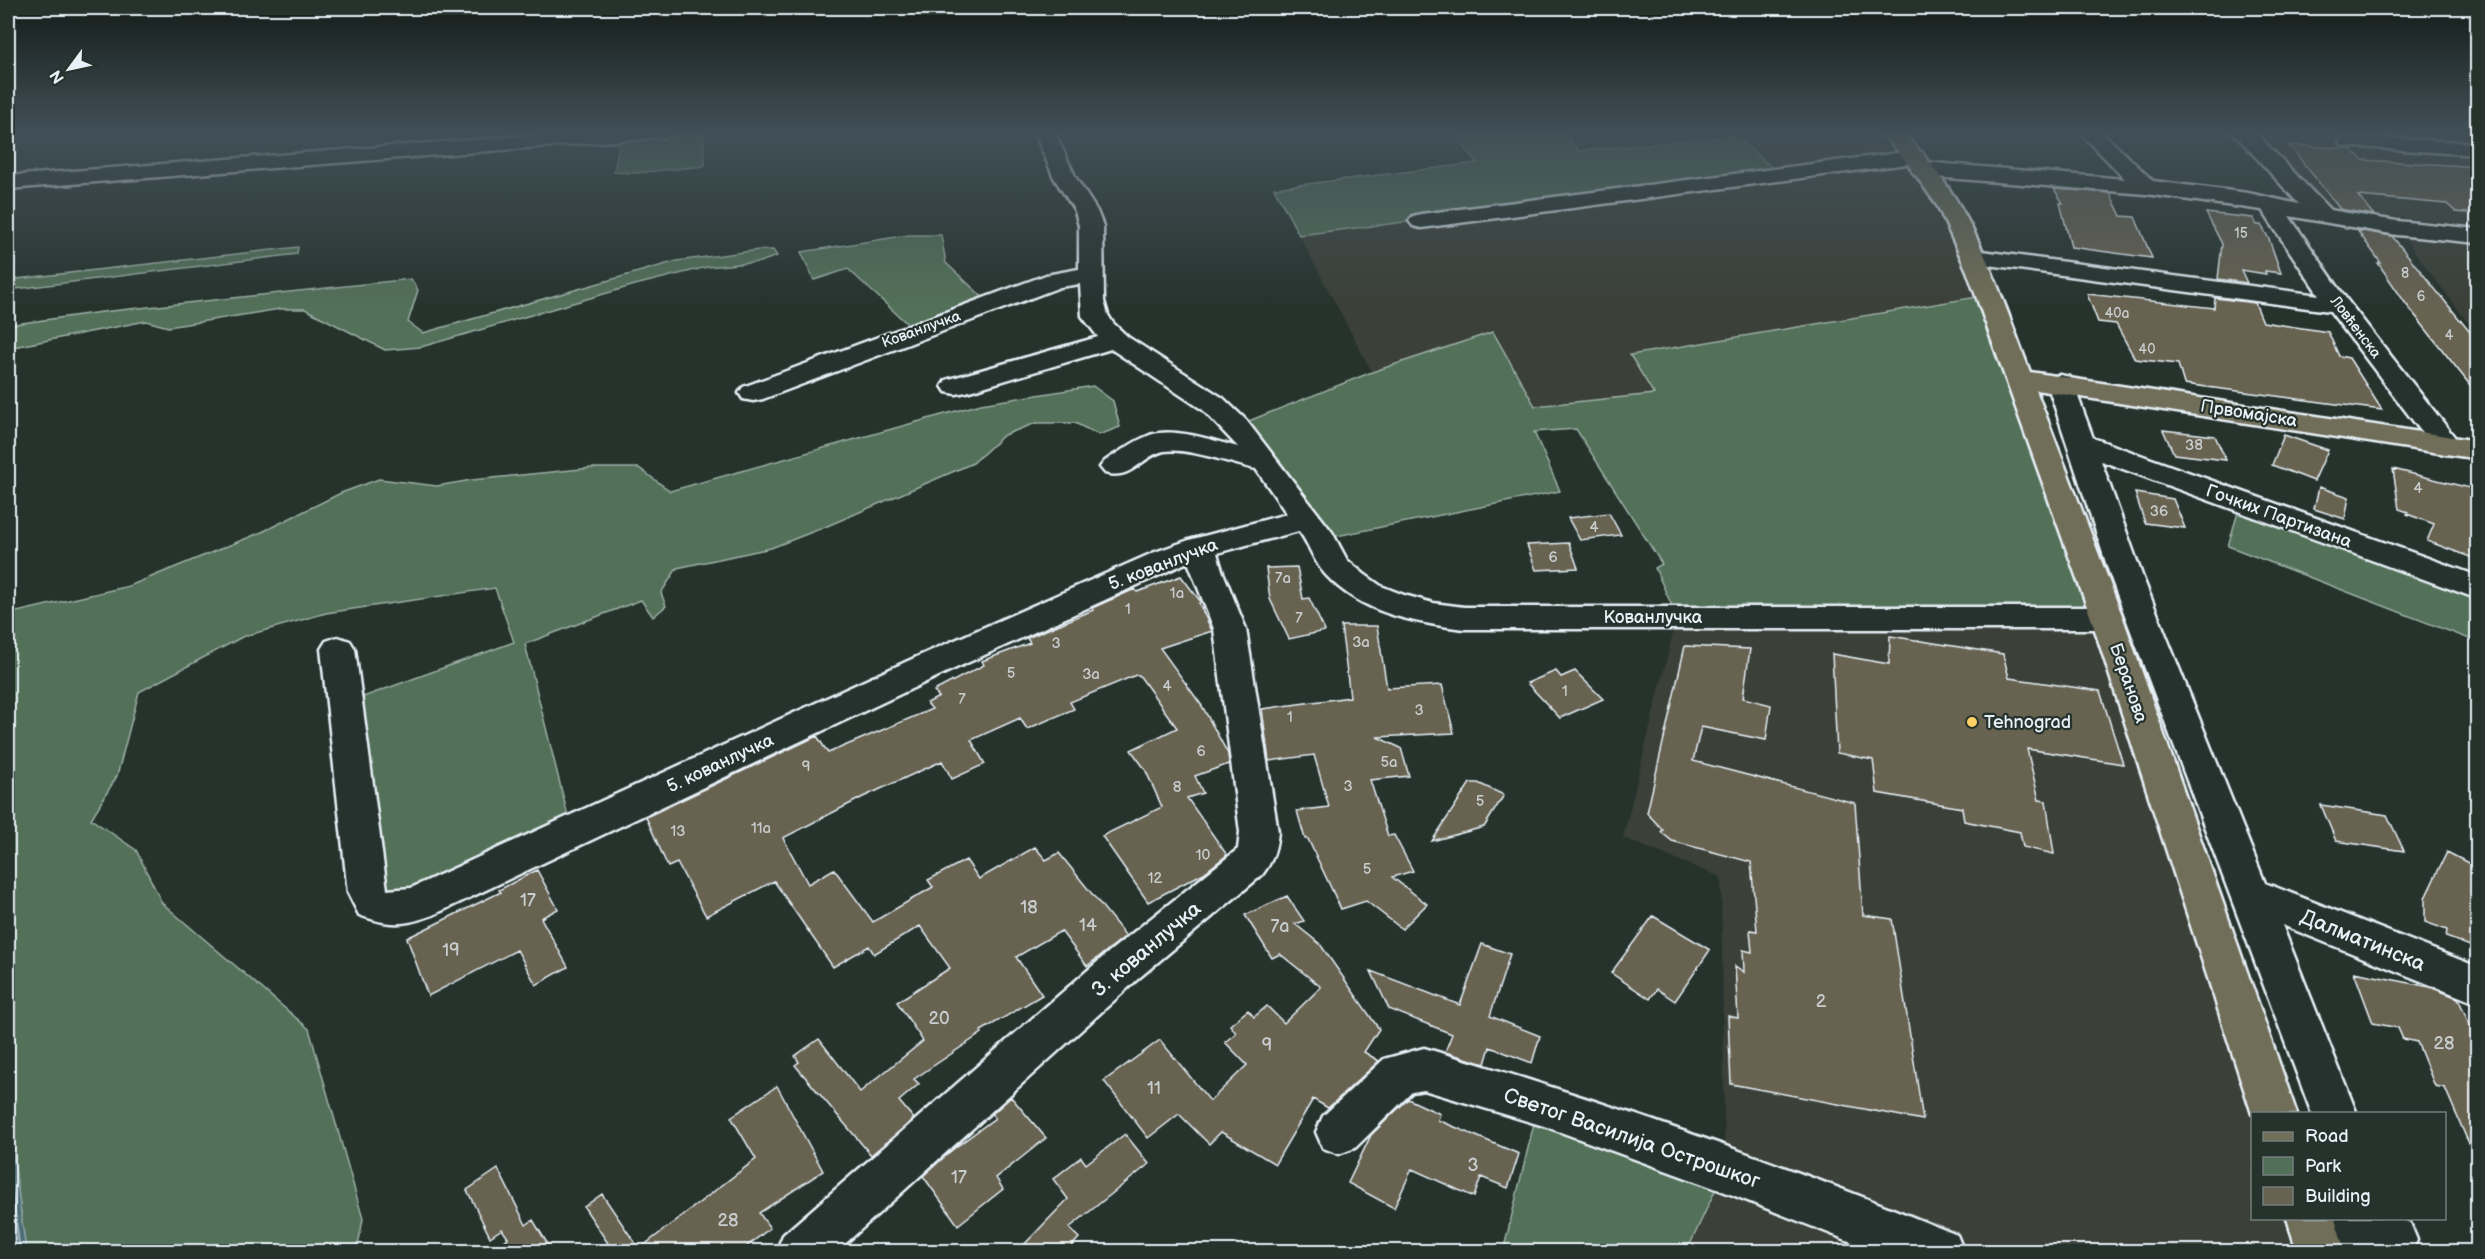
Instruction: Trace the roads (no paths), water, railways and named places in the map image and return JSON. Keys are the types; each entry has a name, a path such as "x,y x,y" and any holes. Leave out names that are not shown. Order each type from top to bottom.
{"main road":[{"name":"Беранова","path":"1937,190 1949,207 1974,257 2020,379 2107,618 2275,1112"},
{"name":"Првомајска","path":"2020,379 2060,383 2478,450"}],"street":[{"name":"Кованлучка","path":"1072,190 1088,219 1093,242 1092,301 1095,316 1115,340 1213,404 1266,464 1322,539 1335,566 1370,594 1395,604 1433,614 1464,618 2107,618"},
{"path":"1421,221 1689,190"},
{"path":"2168,190 2248,200 2278,215 2294,219 2318,215 2397,228 2478,236"},
{"path":"2295,190 2318,215"},
{"name":"Ловћенска","path":"2278,215 2338,305 2446,445"},
{"path":"1974,257 2338,305"},
{"name":"Кованлучка","path":"753,393 1055,280 1092,275"},
{"path":"956,386 1115,340"},
{"name":"Беранова","path":"2060,383 2127,578 2335,1112"},
{"path":"1115,467 1158,442 1191,444 1266,464"},
{"name":"Гочких Партизана","path":"2080,443 2478,588"},
{"name":"5. кованлучка","path":"338,649 368,893 374,903 385,908 400,909 429,898 944,659 1166,559 1200,547 1306,519"},
{"name":"3. кованлучка","path":"800,1251 1125,964 1248,864 1256,854 1259,832 1230,629 1206,570 1200,547"},
{"name":"Далматинска","path":"2249,894 2478,986"},
{"name":"Светог Василија Острошког","path":"1339,1132 1400,1074 1424,1069 1544,1105 1715,1165 1940,1251"},
{"path":"2315,1233 2391,1237"}],"water":[{"path":"8,1116 26,1251 8,1251"}],"place":[{"name":"Tehnograd","path":"1972,722"}]}
